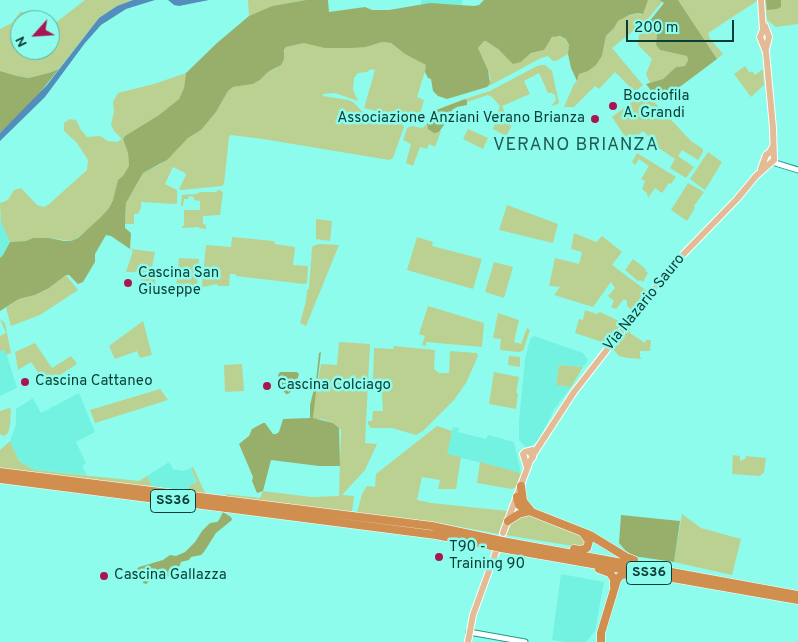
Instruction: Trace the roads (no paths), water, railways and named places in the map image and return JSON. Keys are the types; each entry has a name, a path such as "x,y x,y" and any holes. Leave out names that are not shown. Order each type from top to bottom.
{"highway":[{"name":"SS36","path":"0,472 361,521 436,535 530,545 798,595"},
{"name":"SS36","path":"0,480 347,519"},
{"path":"521,486 522,495 518,502 522,508 590,535 628,558 679,572"},
{"path":"508,521 520,514 531,511"},
{"path":"530,545 543,543 584,549 589,543 584,533"},
{"name":"SS36","path":"498,542 569,560 798,600"},
{"path":"569,560 577,564 608,571 613,577 614,587"},
{"path":"601,642 601,633 618,577 628,574 685,583 696,581"},
{"path":"594,642 601,633"}],"main road":[{"path":"761,0 774,144 771,158"},
{"name":"Via Nazario Sauro","path":"521,486 529,457 538,448 580,384 673,265 737,199 771,158"},
{"path":"468,642 476,606 498,542 518,502"}],"street":[{"path":"771,158 798,170"},
{"path":"470,629 525,642"}],"water":[{"path":"133,0 155,0 126,9 101,25 85,43 45,97 0,141 0,133 47,85 99,18 117,6"},
{"path":"168,0 209,0 179,6 174,5"}],"place":[{"name":"Bocciofila A. Grandi","path":"613,106"},
{"name":"Associazione Anziani Verano Brianza","path":"595,119"},
{"name":"Cascina San Giuseppe","path":"128,283"},
{"name":"Cascina Cattaneo","path":"25,382"},
{"name":"Cascina Colciago","path":"267,386"},
{"name":"T90 - Training 90","path":"439,557"},
{"name":"Cascina Gallazza","path":"104,576"}],"district":[{"name":"VERANO BRIANZA","path":"576,146"}]}
